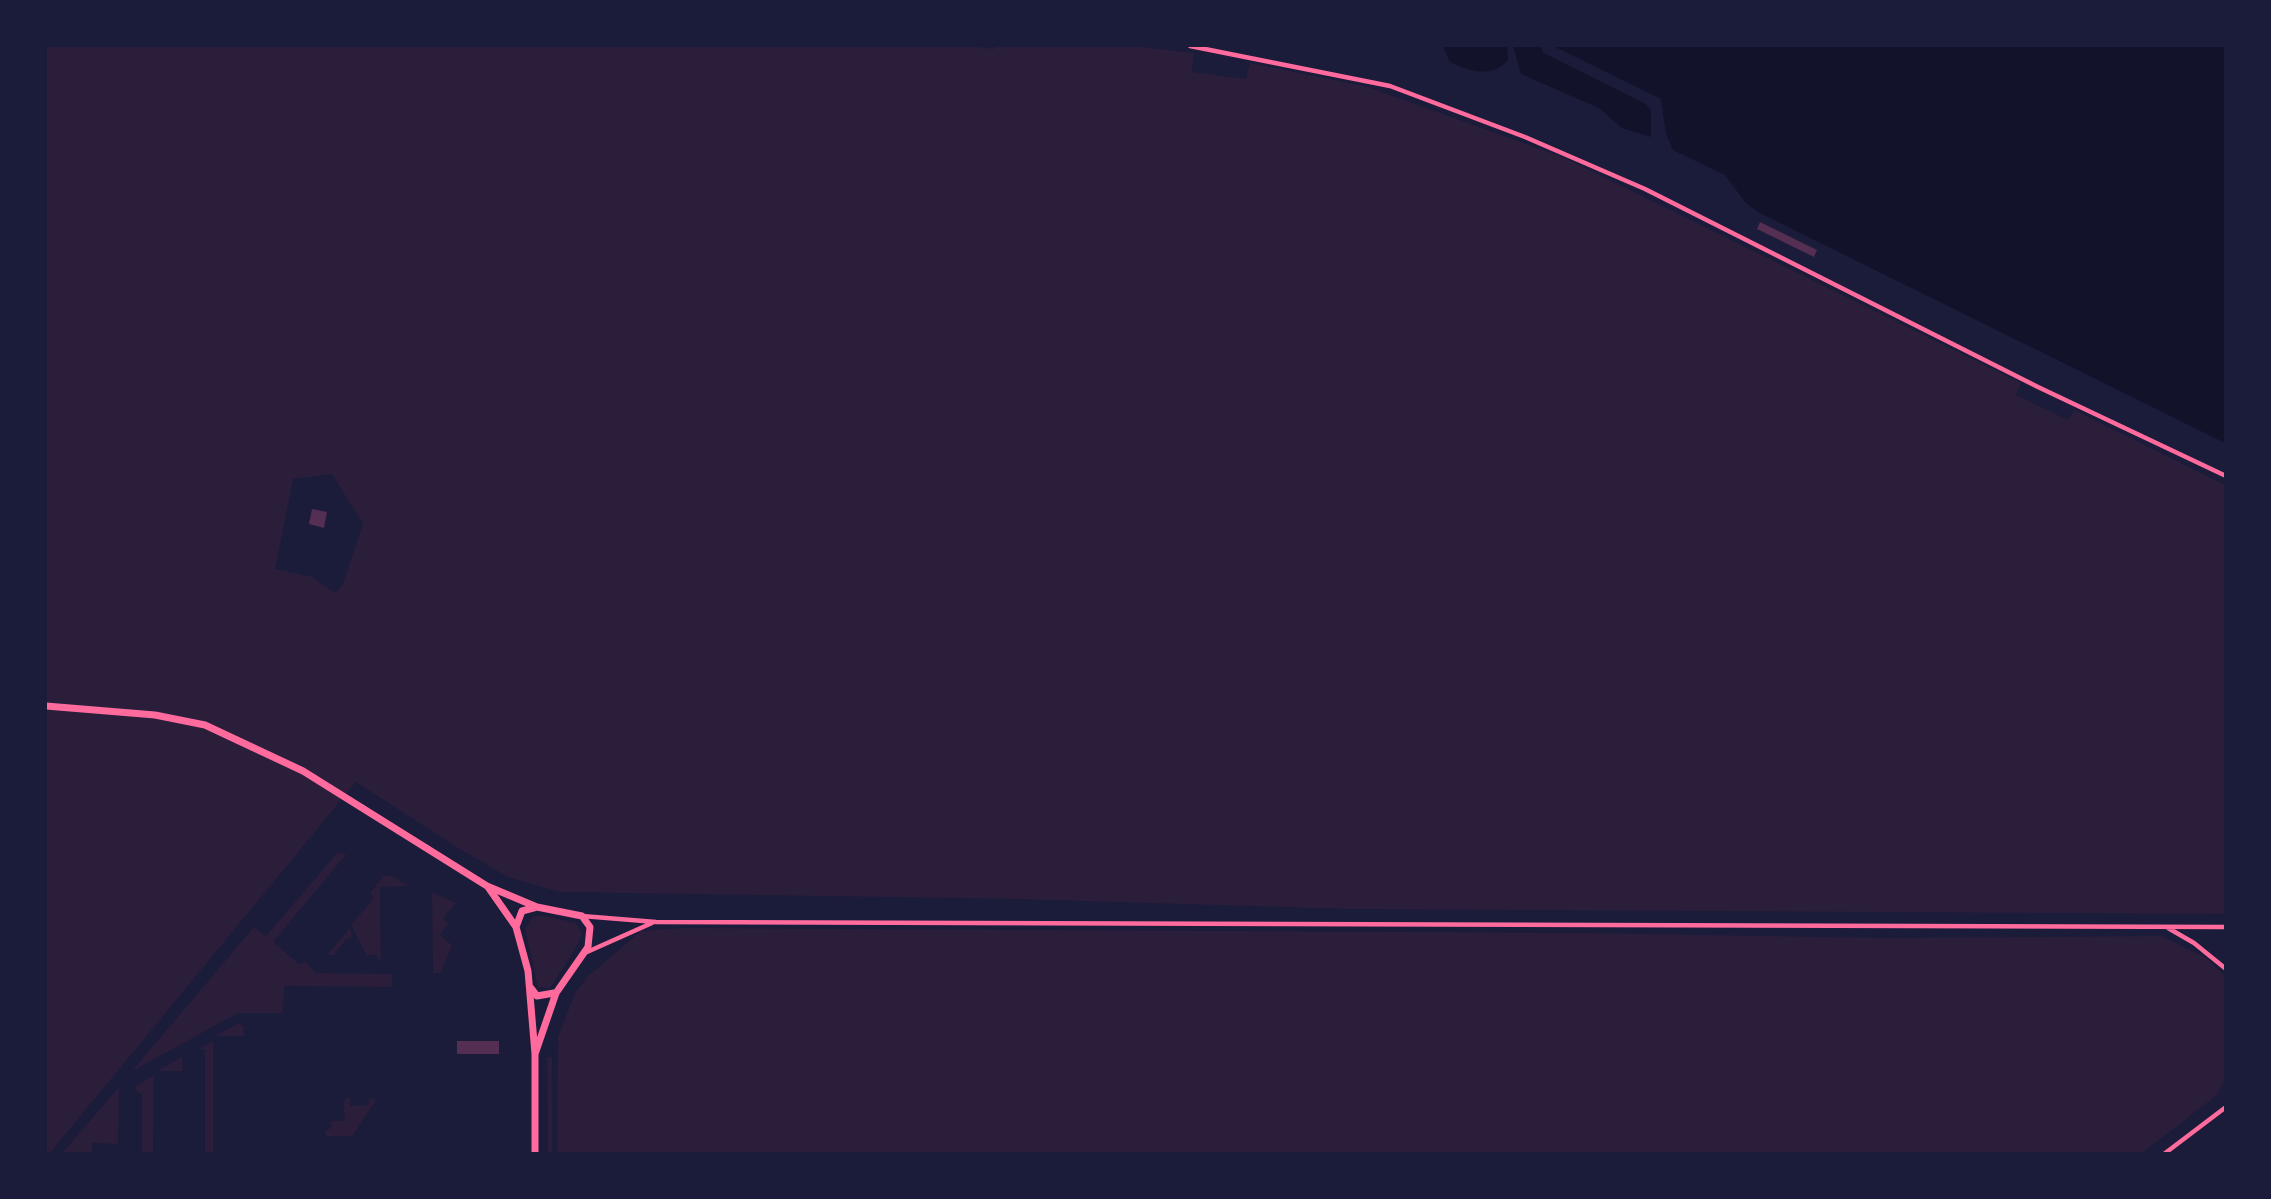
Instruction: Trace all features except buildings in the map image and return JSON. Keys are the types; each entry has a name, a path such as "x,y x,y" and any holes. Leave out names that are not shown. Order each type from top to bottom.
{"main road":[{"path":"46,706 155,715 205,725 303,771 487,886 537,906 582,916 591,933 585,953 555,993 535,1054"},
{"path":"487,886 516,927 524,948 535,1054 535,1153"},
{"path":"516,927 522,911 537,906"},
{"path":"530,986 537,996 550,996 555,993"}],"street":[{"path":"1189,46 1390,86 1525,137 1645,189 2038,387 2225,476"},
{"path":"582,916 656,922 2225,927"},
{"path":"585,953 616,936 656,922"},
{"path":"2168,928 2194,943 2225,969"},
{"path":"2164,1153 2225,1107"}],"shaded area":[{"path":"46,46 970,46 994,49 995,46 1131,46 1194,53 1192,72 1246,79 1250,63 1368,87 1565,158 2021,383 2016,395 2068,420 2074,410 2225,485 2225,914 1348,909 1017,899 560,892 508,877 356,782 50,1153 46,1153","holes":["332,474 363,524 342,586 335,593 313,577 275,569 293,479"]},
{"path":"1443,46 1507,46 1508,59 1496,69 1473,70 1450,62"},
{"path":"1513,46 1542,46 1542,52 1644,102 1651,110 1651,137 1622,128 1599,108 1521,74"},
{"path":"1553,46 2225,46 2225,443 1758,212 1746,203 1725,175 1673,150 1666,134 1661,99"},
{"path":"343,852 346,855 273,942 299,964 306,962 316,973 392,974 392,987 284,986 283,1013 238,1013 131,1072 254,927 266,936 337,853"},
{"path":"391,875 408,886 380,887 381,961 375,955 366,955 351,925 373,899 371,892 383,876"},
{"path":"432,892 456,903 443,918 449,923 440,935 452,945 441,973 433,973"},
{"path":"541,915 576,923 582,933 550,988 538,987 525,929 533,917"},
{"path":"350,928 352,937 346,939 334,955 327,955"},
{"path":"682,928 1588,933 1885,938 2162,936 2206,958 2225,976 2225,1079 2217,1095 2141,1154 557,1153 558,1037 575,993 588,976 641,931"},
{"path":"239,1023 244,1027 244,1036 215,1036"},
{"path":"213,1041 213,1153 205,1153 205,1049 199,1049"},
{"path":"182,1057 183,1071 157,1071"},
{"path":"547,1057 552,1057 552,1154 548,1153"},
{"path":"154,1075 153,1153 142,1153 142,1094 135,1091 136,1086"},
{"path":"119,1087 118,1144 92,1143 92,1153 62,1153"},
{"path":"350,1098 350,1106 368,1105 370,1098 376,1100 352,1136 326,1136 325,1131 331,1128 331,1121 345,1121 343,1102"}],"pier":[{"path":"1542,46 1651,103 1648,105 1542,52"},
{"path":"1549,46 1553,46 1661,99 1657,100"}]}
